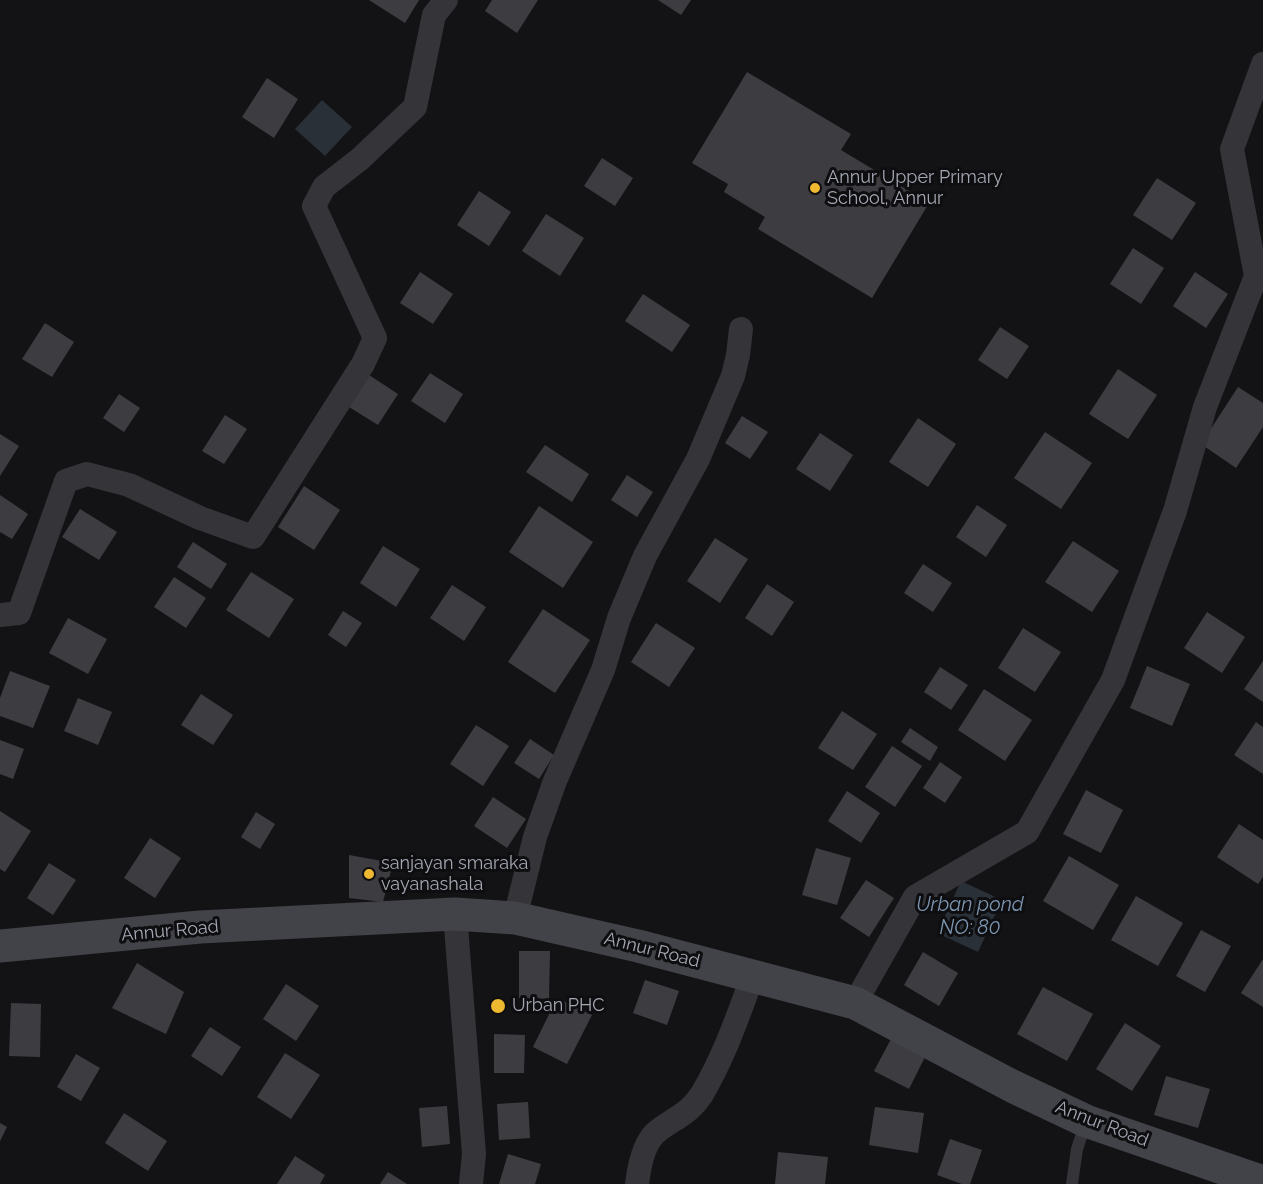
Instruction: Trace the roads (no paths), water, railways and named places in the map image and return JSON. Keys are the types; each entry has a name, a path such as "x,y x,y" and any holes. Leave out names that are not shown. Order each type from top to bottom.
{"main road":[{"name":"Annur Road","path":"0,946 200,927 455,914 515,918 753,975 855,1003 1012,1086 1086,1121 1263,1182"}],"street":[{"path":"0,615 19,613 66,481 87,474 129,485 200,518 253,537 363,364 375,338 314,206 324,187 360,159 415,107 434,15 446,0"},
{"path":"855,1003 915,897 1027,832 1113,680 1175,511 1205,407 1256,276 1232,149 1263,64"},
{"path":"515,918 535,837 555,781 603,670 620,618 645,556 698,459 733,376 741,329"},
{"path":"455,914 474,1154 471,1184"},
{"path":"637,1184 640,1159 657,1131 681,1118 700,1097 727,1045 753,975"}],"lane":[{"path":"1072,1184 1077,1149 1086,1121"}],"water":[{"path":"322,100 352,127 325,156 295,129"},
{"name":"Urban pond NO: 80","path":"961,881 1002,900 978,952 937,933"}],"place":[{"name":"Annur Upper Primary School, Annur","path":"815,188"},
{"name":"sanjayan smaraka vayanashala","path":"369,874"},
{"name":"Urban PHC","path":"498,1006"}]}
